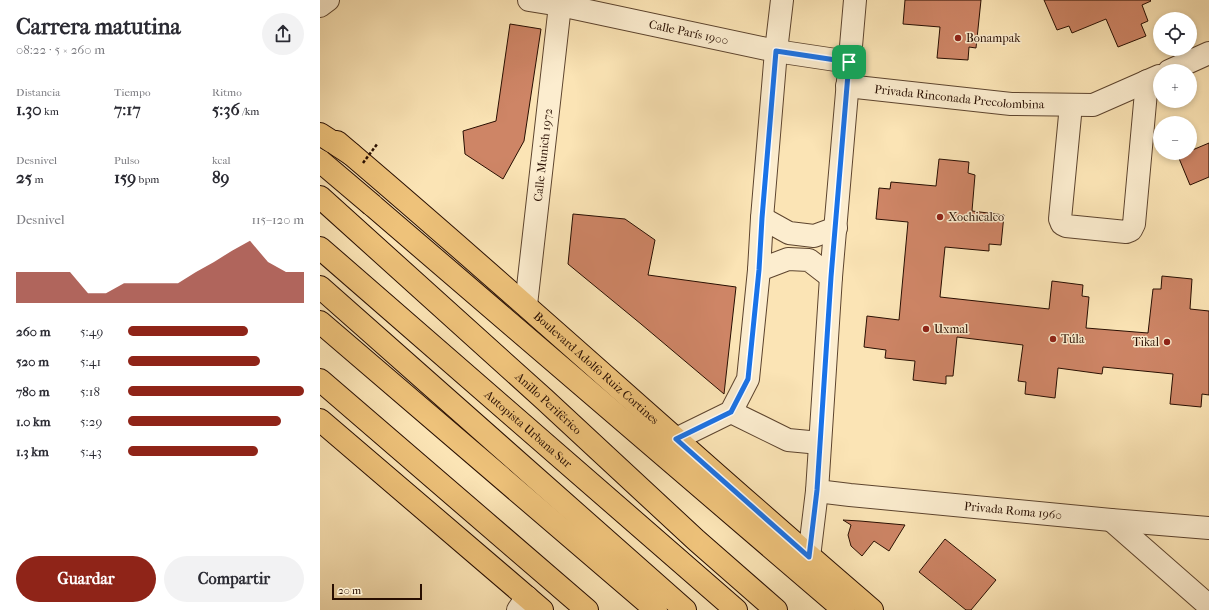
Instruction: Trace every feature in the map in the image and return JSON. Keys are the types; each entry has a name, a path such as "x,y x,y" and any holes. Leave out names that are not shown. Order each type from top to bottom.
{"main road":[{"name":"Boulevard Adolfo Ruiz Cortines","path":"320,128 526,305 809,557 872,610"},
{"path":"320,134 351,154"},
{"path":"320,161 844,610"},
{"name":"Anillo Periférico","path":"320,198 538,394 696,540 776,610"},
{"name":"Autopista Urbana Sur","path":"320,248 736,610"},
{"path":"320,287 685,610"},
{"path":"320,322 656,610"},
{"path":"320,380 587,610"},
{"path":"323,428 529,606"}],"street":[{"path":"320,6 328,0"},
{"name":"Calle París 1900","path":"529,0 776,51 849,62"},
{"path":"676,439 731,412 748,379 759,270 776,51 782,0"},
{"path":"809,557 817,490 831,277 855,0"},
{"name":"Calle Munich 1972","path":"526,305 560,6"},
{"path":"1185,64 1209,53"},
{"name":"Privada Rinconada Precolombina","path":"848,86 1011,104 1092,105 1153,78"},
{"name":"Privada Rinconada Precolombina","path":"1072,104 1060,219 1062,224 1066,226 1126,232 1131,230 1134,224 1153,85"},
{"path":"762,218 789,233 814,236 836,228"},
{"path":"759,270 788,259 809,260 831,277"},
{"path":"731,412 788,440 820,443"},
{"name":"Privada Roma 1960","path":"817,490 850,495 1209,528"},
{"path":"1111,520 1209,606"}],"building":[{"name":"Bonampak","path":"905,0 981,0 976,48 969,47 968,60 937,58 940,27 903,24"},
{"path":"1044,0 1150,0 1151,1 1142,5 1148,21 1141,24 1146,36 1118,47 1106,19 1072,33 1069,26 1057,30"},
{"path":"510,24 541,29 524,141 503,179 465,154 463,131 496,121"},
{"path":"1209,143 1209,177 1190,185 1180,160 1197,160 1197,148"},
{"path":"939,159 969,162 968,173 975,175 972,211 1004,215 1001,245 989,244 989,251 945,247 940,297 1049,309 1052,281 1083,285 1082,296 1089,297 1086,328 1148,333 1153,289 1161,289 1162,276 1192,279 1190,309 1209,311 1209,395 1202,394 1201,407 1170,404 1173,374 1103,367 1102,374 1058,368 1055,398 1025,394 1026,382 1018,381 1023,345 957,337 953,376 946,376 946,384 913,380 915,361 885,358 886,350 864,347 867,316 899,320 908,222 876,219 879,188 890,189 891,182 936,186"},
{"path":"573,214 625,219 655,240 648,275 736,287 724,394 568,264"},
{"path":"843,520 905,525 889,551 874,541 862,556 851,546 848,535 851,525"},
{"path":"945,539 996,580 971,610 966,610 919,572"}],"place":[{"name":"Bonampak","path":"958,38"},
{"name":"Xochicalco","path":"940,217"},
{"name":"Uxmal","path":"926,329"},
{"name":"Túla","path":"1053,339"},
{"name":"Tikal","path":"1167,342"}],"route":[{"path":"776,51 849,62 831,277 817,490 809,557 676,439 731,412 748,379 759,270 776,51"}]}
